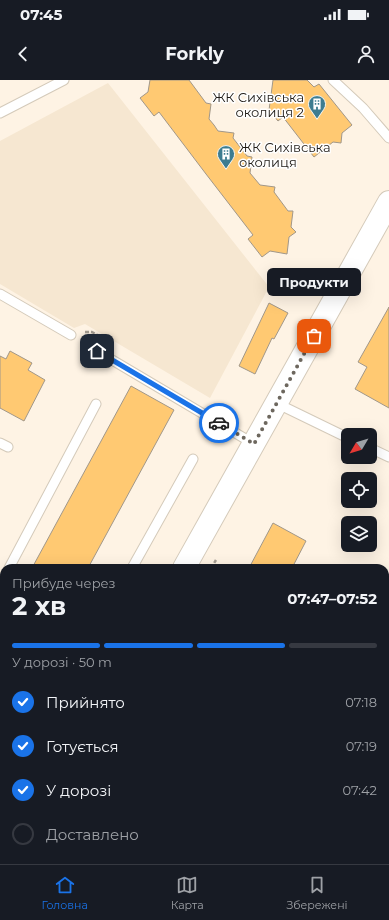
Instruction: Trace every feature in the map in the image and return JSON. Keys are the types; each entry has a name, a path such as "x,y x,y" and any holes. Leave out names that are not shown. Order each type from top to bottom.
{"main road":[{"path":"186,564 389,202"}],"lane":[{"path":"0,113 64,80"},
{"path":"333,80 363,108 389,138"},
{"path":"0,294 71,335"},
{"path":"97,351 254,444"},
{"path":"276,403 341,435"},
{"path":"10,564 96,404"},
{"path":"0,443 8,447"},
{"path":"377,452 389,458"},
{"path":"134,564 193,459"}],"shaded area":[{"path":"108,83 269,287 210,398 85,324 74,328 0,284 0,141"}],"building":[{"name":"ЖК Сихівська околиця","path":"150,80 189,80 206,103 211,104 209,119 218,131 234,133 233,138 247,156 252,157 250,173 260,185 275,187 274,192 288,211 293,211 291,227 296,232 289,237 287,254 270,251 262,257 248,239 253,235 159,112 154,116 140,98 148,92"},
{"name":"ЖК Сихівська околиця 2","path":"273,80 307,80 314,87 319,84 352,125 342,133 341,143 333,142 314,157 283,117 278,121 269,110"},
{"path":"269,303 288,313 274,339 272,338 255,374 239,366"},
{"path":"389,307 389,408 355,389 367,367 358,362"},
{"path":"10,351 32,363 28,370 45,380 24,421 0,408 0,356 6,359"},
{"path":"131,386 174,410 90,564 34,564"},
{"path":"273,523 306,541 294,564 251,564"}],"way so far":[{"path":"219,423 254,444 314,336"}],"place":[{"name":"ЖК Сихівська околиця 2","path":"317,119"},
{"name":"ЖК Сихівська околиця","path":"226,169"},
{"name":"Продукти","path":"314,336"}],"route":[{"path":"97,351 219,423"}]}
